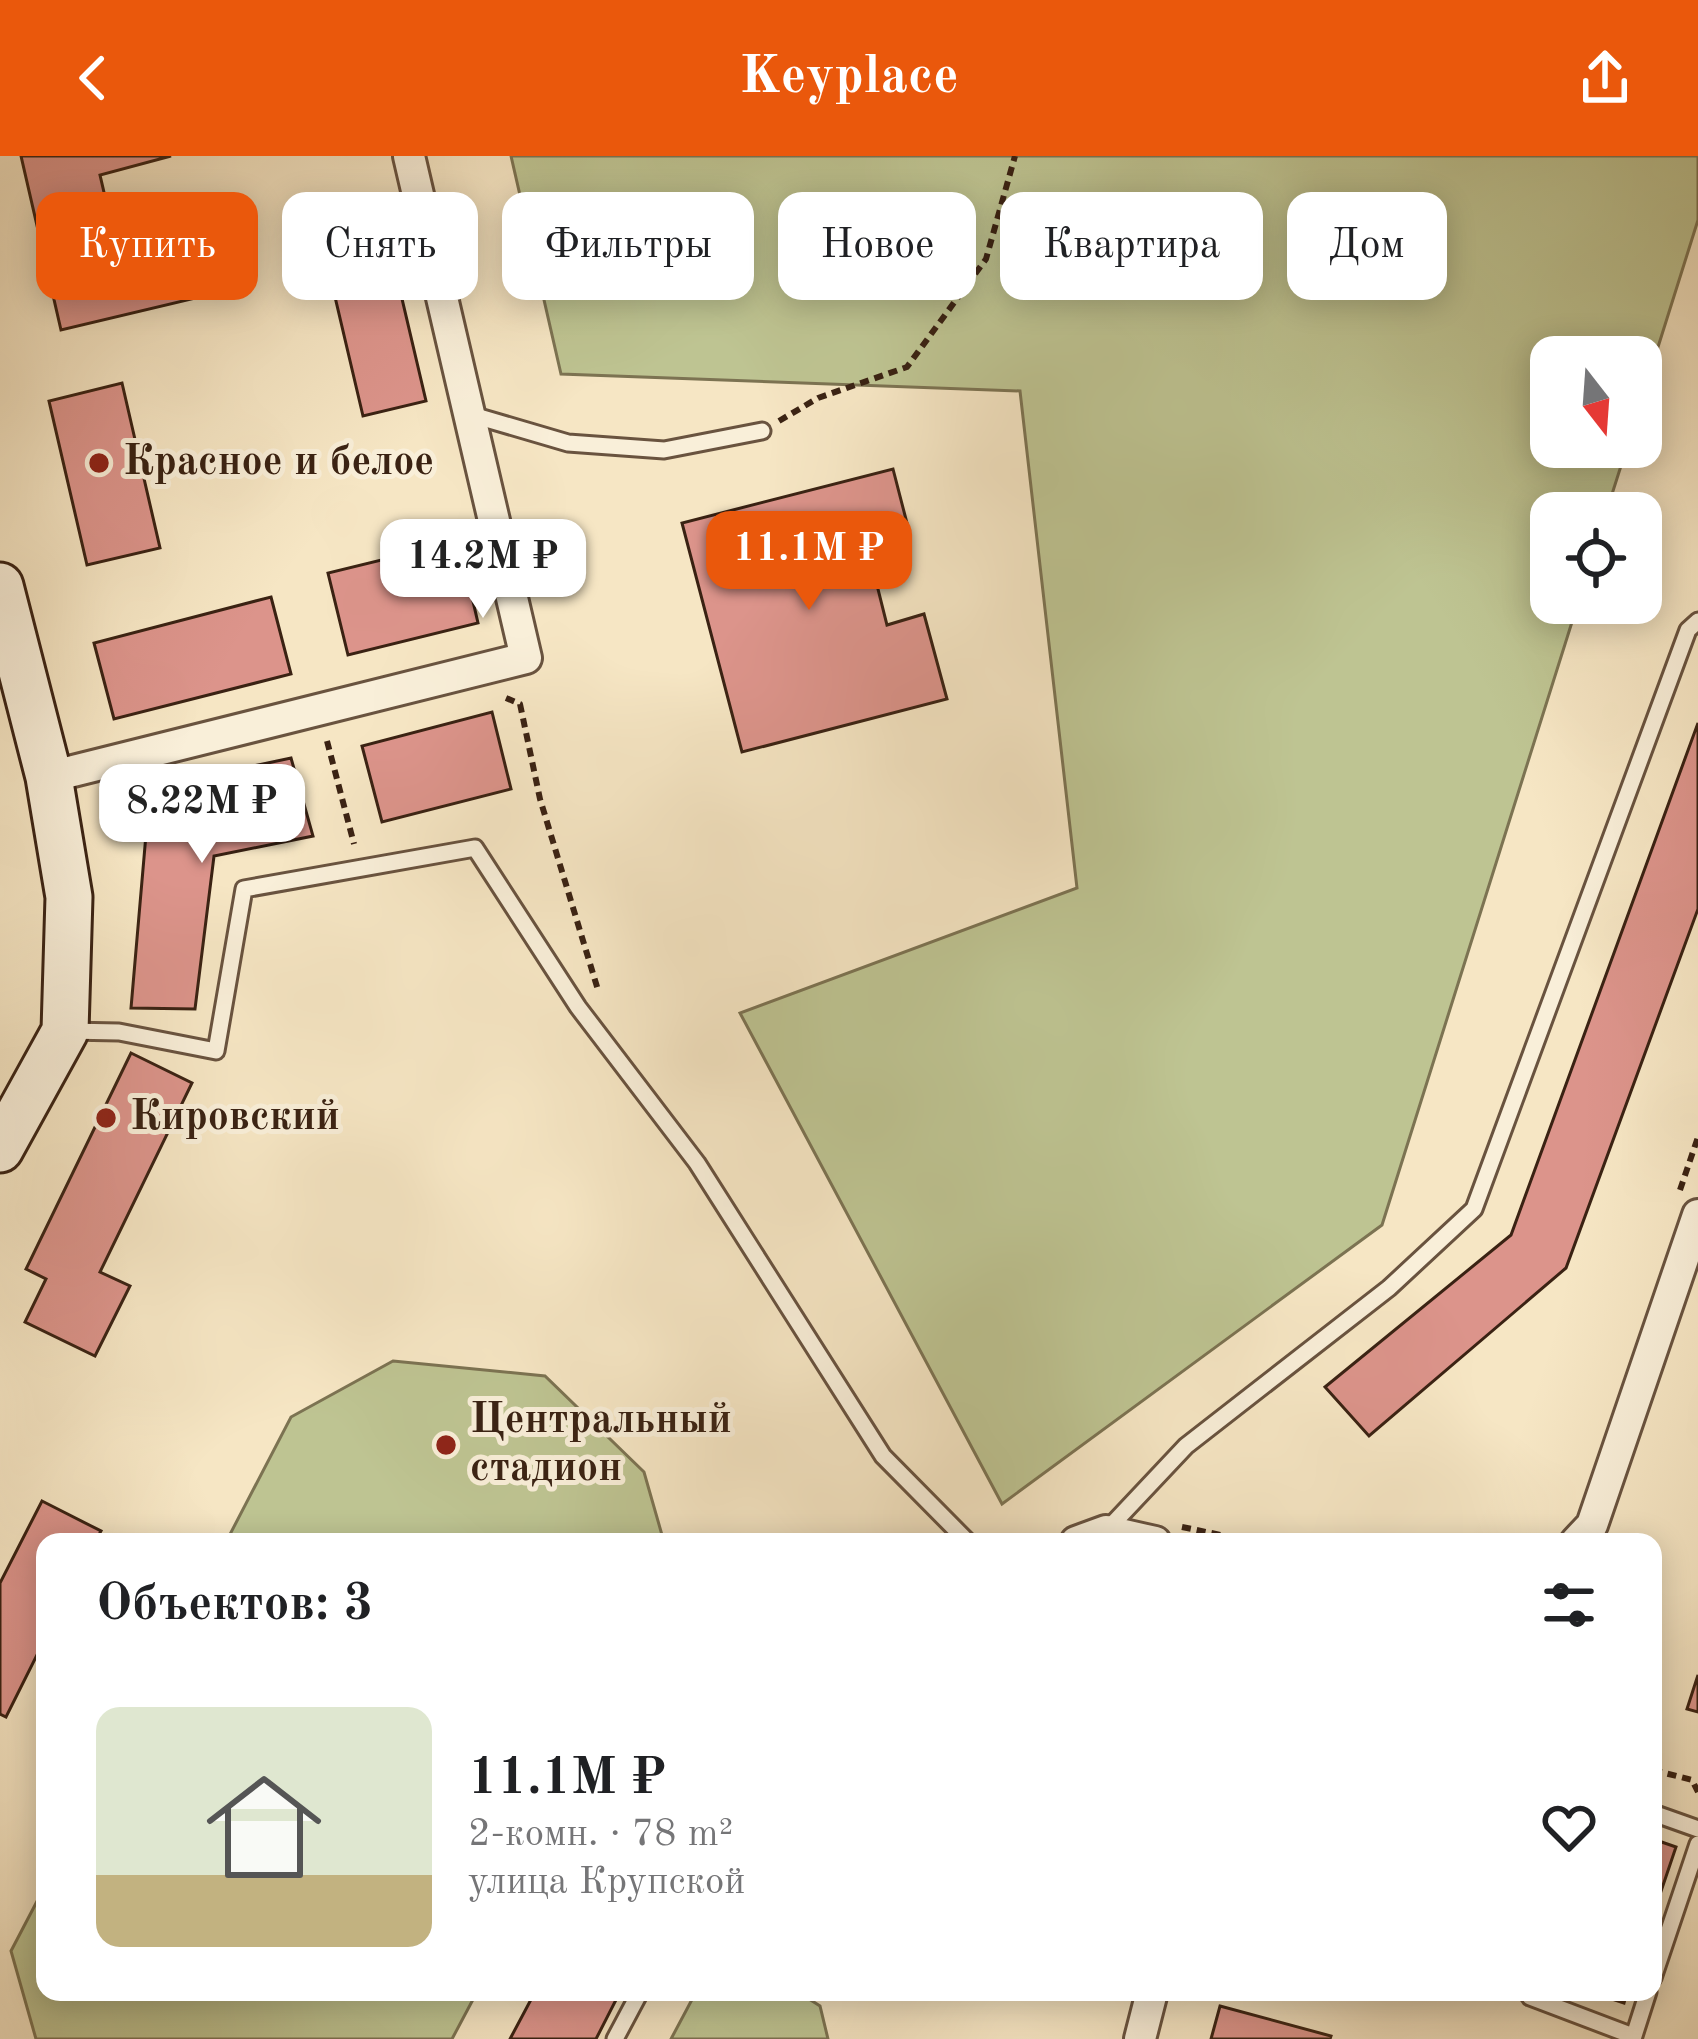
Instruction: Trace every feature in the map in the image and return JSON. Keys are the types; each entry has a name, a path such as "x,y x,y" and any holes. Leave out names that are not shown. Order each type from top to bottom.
{"main road":[{"path":"0,586 7,646 49,777 69,897 65,1031 0,1148"}],"street":[{"path":"49,777 526,658 409,156"},
{"path":"1584,1533 1592,1525 1698,1216"},
{"path":"1140,2039 1150,2001"}],"lane":[{"path":"469,414 568,443 664,450 762,431"},
{"path":"1134,1533 1186,1446 1389,1288 1474,1209 1688,630 1698,621"},
{"path":"65,1031 119,1032 216,1051 244,889 475,848 578,1006 698,1163 883,1456 959,1533"},
{"path":"1662,1817 1698,1829"},
{"path":"1662,1951 1698,1844"},
{"path":"615,2039 635,2001"},
{"path":"1542,2001 1633,2038 1645,2001"}],"path":[{"path":"762,431 818,398 908,367 986,259 1015,156"},
{"path":"489,689 520,704 540,800 600,996"},
{"path":"324,732 361,868"},
{"path":"1135,1533 1147,1519 1213,1533"},
{"path":"1662,1772 1692,1780 1698,1792"}],"green space":[{"path":"511,156 1698,156 1698,220 1661,336 1530,336 1530,468 1620,468 1613,492 1530,492 1530,624 1571,624 1382,1225 1002,1504 740,1013 1077,888 1020,391 561,374 544,300 754,300 754,192 519,192"},
{"name":"Центральный стадион","path":"393,1361 545,1376 644,1472 661,1533 231,1533 291,1417"},
{"path":"36,1903 36,2001 472,2001 452,2039 36,2039 11,1951"},
{"path":"691,2001 812,2001 820,2006 828,2039 671,2039"}],"building":[{"path":"21,156 171,156 100,175 104,192 36,192 36,221"},
{"path":"54,300 187,300 61,330"},
{"path":"336,300 402,300 426,401 363,416"},
{"path":"122,383 160,548 87,565 49,401"},
{"path":"893,469 909,531 866,541 887,625 924,614 947,699 742,752 682,523"},
{"path":"459,541 478,623 348,655 328,573"},
{"path":"271,597 291,674 114,719 94,643"},
{"path":"492,712 511,789 382,822 362,746"},
{"path":"1698,723 1698,909 1566,1268 1369,1436 1325,1387 1511,1235"},
{"path":"291,758 313,836 214,856 195,1009 131,1008 150,788"},
{"path":"131,1053 192,1083 100,1272 130,1286 95,1356 25,1322 46,1279 26,1269"},
{"path":"42,1501 101,1531 36,1533 36,1657 6,1717 0,1714 0,1583"},
{"path":"1698,1675 1698,1712 1687,1709"},
{"path":"1662,1842 1676,1847 1662,1888"},
{"path":"530,2001 615,2001 596,2039 510,2039"},
{"path":"1220,2006 1331,2036 1211,2039"}],"place":[{"name":"Красное и белое","path":"99,463"},
{"name":"Кировский","path":"106,1118"},
{"name":"Центральный стадион","path":"446,1445"}]}
